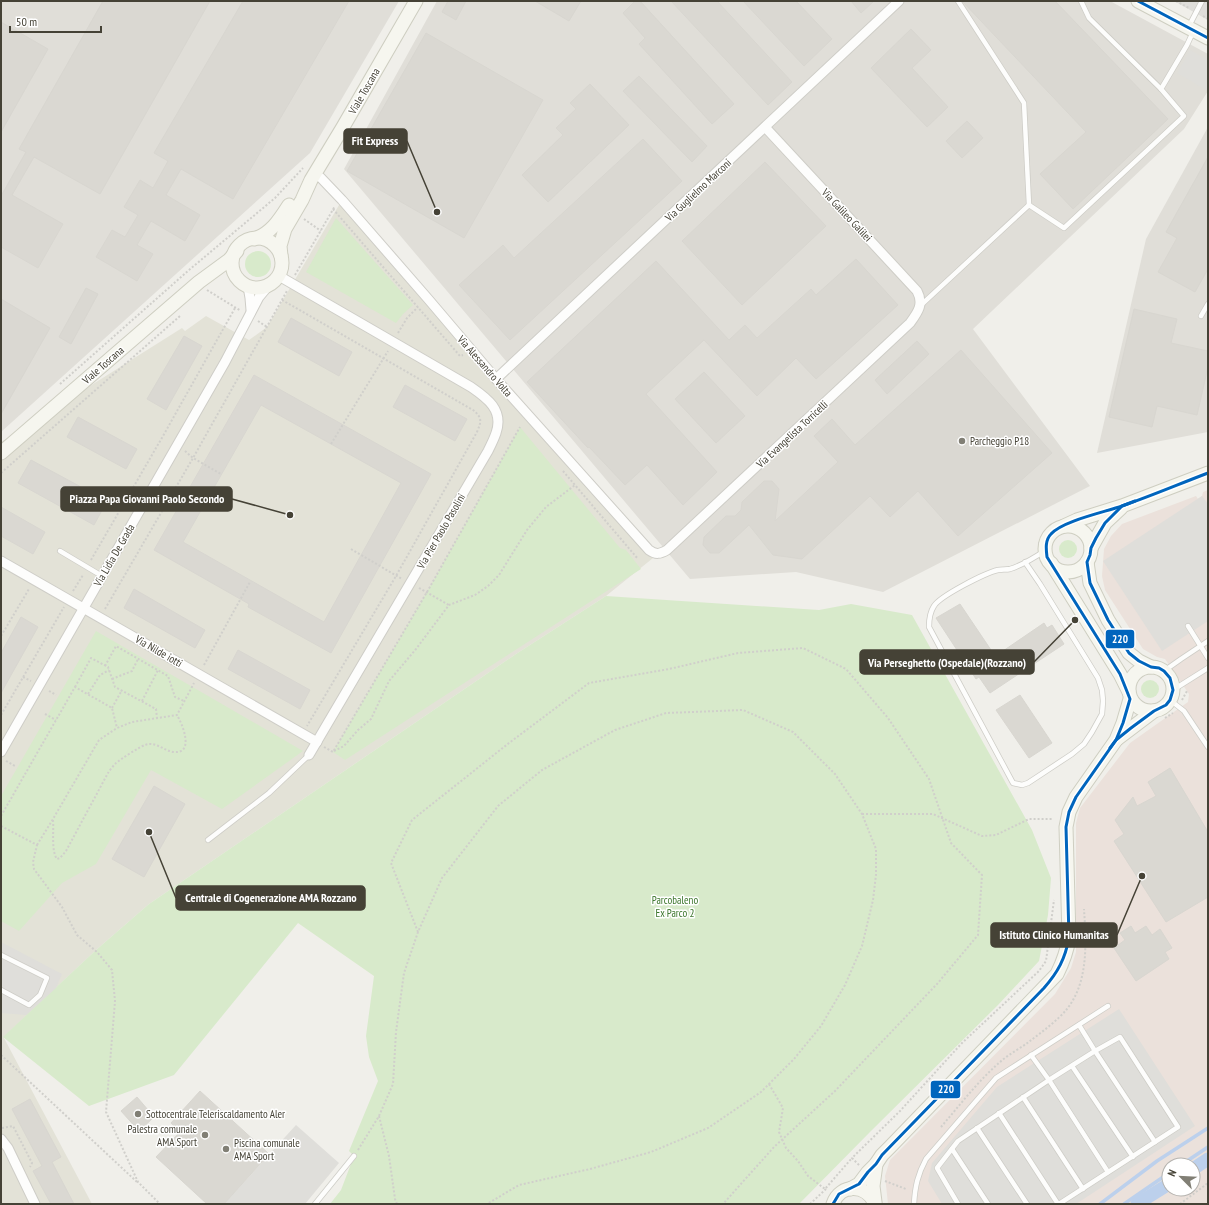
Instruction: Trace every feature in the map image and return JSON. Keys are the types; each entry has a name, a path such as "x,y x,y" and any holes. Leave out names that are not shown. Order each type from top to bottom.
{"street":[{"name":"Viale Toscana","path":"281,256 280,246 283,233 313,177 416,1"},
{"name":"Via Guglielmo Marconi","path":"496,379 899,1"},
{"path":"1138,1 1208,38"},
{"name":"Via Galileo Galilei","path":"765,126 917,291 921,298 920,307"},
{"name":"Viale Toscana","path":"254,239 271,230 297,194 313,177"},
{"name":"Via Alessandro Volta","path":"313,177 321,178 342,200 496,379 649,550 658,554"},
{"path":"205,282 217,276 229,278 245,285 261,288 274,281 282,266 281,256 278,249 271,243 264,240 254,239 242,244 236,251 233,259 233,267 236,276 245,285"},
{"name":"Viale Toscana","path":"1,453 205,282 229,260 236,251"},
{"name":"Via Pier Paolo Pasolini","path":"274,281 291,283 471,387 492,404 497,414 498,423 496,433 488,451 309,755"},
{"name":"Via Lidia De Grada","path":"1,752 225,362 259,297 274,281"},
{"name":"Via Lidia De Grada","path":"245,285 250,298 251,309 249,315"},
{"name":"Via Evangelista Torricelli","path":"658,554 667,550 904,328 916,315 920,307"},
{"path":"1154,711 1142,709 1136,706 1120,674 1047,557 1047,541 1051,534 1057,529 1077,520 1122,506 1208,473"},
{"path":"1091,548 1105,523 1122,506"},
{"path":"1051,563 1061,570 1070,571 1081,568 1087,562 1090,555 1090,540 1086,534 1072,526 1064,526"},
{"name":"Via Nilde iotti","path":"1,560 317,742"},
{"path":"1087,562 1090,583 1108,620 1130,653 1139,661 1151,667 1159,668 1170,678 1171,695 1161,708 1154,711 1116,740"},
{"path":"850,1189 859,1184 890,1147 1057,974 1063,963 1069,938 1066,827 1069,812 1076,797 1116,740 1123,723 1130,695 1130,682 1133,675 1139,670 1151,667"},
{"path":"1,1139 8,1148 35,1204"},
{"path":"875,1204 873,1186 876,1164"},
{"path":"833,1204 839,1194 844,1190 857,1188 870,1195 875,1204"}],"lane":[{"path":"920,307 1029,205 1024,103 958,1"},
{"path":"1029,205 1064,228 1184,116 1161,89 1089,18 1081,1"},
{"path":"1161,89 1187,45 1191,29 1202,1"},
{"path":"1201,316 1208,304"},
{"path":"1025,562 1098,678 1102,690 1103,701 1102,714 1084,744 1072,754 1022,786 1013,783 929,627 929,617 934,606 942,598 960,587 998,570 1010,569 1046,550"},
{"path":"60,551 102,576"},
{"path":"1188,626 1208,658"},
{"path":"1164,672 1208,641"},
{"path":"1208,668 1171,695 1184,711 1208,747"},
{"name":"Via Pier Paolo Pasolini","path":"208,840 269,794 309,755"},
{"path":"1,955 47,978 40,995 29,1005 1,990"},
{"path":"914,1204 915,1188 918,1176 926,1159 996,1078 1108,1006"},
{"path":"1079,1025 1095,1052 1155,1142"},
{"path":"958,1204 937,1168 958,1141 999,1113 1023,1098 1049,1080 1120,1037 1178,1127 1059,1204 999,1113"},
{"path":"1032,1055 1108,1172"},
{"path":"1072,1066 1133,1156"},
{"path":"1023,1098 1082,1189"},
{"path":"977,1128 1027,1204"},
{"path":"952,1149 988,1204"},
{"path":"315,1204 354,1156"}],"path":[{"path":"60,384 189,270 275,198 304,166"},
{"path":"100,618 193,458 333,209 342,200"},
{"path":"298,215 321,231"},
{"path":"205,282 208,292 267,327"},
{"path":"282,300 473,410 479,415 480,419 477,432 396,576 303,734"},
{"path":"332,444 407,318 418,307 429,300"},
{"path":"1,715 163,436 235,308"},
{"path":"1,473 184,313"},
{"path":"333,752 427,592 520,427"},
{"path":"163,436 193,458 221,474"},
{"path":"333,752 344,746 358,730 371,719 389,681 416,649 449,605 475,595 488,586 499,575 527,530 546,507 574,485"},
{"path":"351,549 449,605"},
{"path":"1,636 34,579"},
{"path":"177,715 250,582"},
{"path":"104,666 116,646 168,676 175,697 184,702"},
{"path":"418,932 391,863 412,820 509,743 589,684 670,669 738,653 802,648 846,669 888,718 929,779 951,843 982,875 978,935 937,984 835,1091 774,1147 722,1204"},
{"path":"1,816 91,658 108,667 115,687 156,709 157,718"},
{"path":"112,679 132,670 138,659"},
{"path":"88,694 100,675 109,670"},
{"path":"142,702 158,670"},
{"path":"75,687 112,708"},
{"path":"117,728 112,708 122,690"},
{"path":"354,1156 378,1116 393,1084 396,1032 404,973 418,932 442,878 498,806 542,770 615,730 666,713 743,710 793,732 835,774 862,814 876,849 874,900 862,946 845,985 821,1026 794,1059 761,1092 708,1128 651,1152 590,1169 520,1185 487,1204"},
{"path":"44,714 56,720"},
{"path":"138,1182 106,1112 115,1002 112,970 97,952 77,935 62,907 34,869 33,862 37,845 54,819 99,740 117,728 132,722 177,715"},
{"path":"54,819 54,850 57,859 60,858 66,851 108,773 116,763 145,745 154,745 175,752 184,749 186,745 185,737 182,724 177,715"},
{"path":"317,742 333,752"},
{"path":"1,758 15,766"},
{"path":"862,814 933,814 982,836 996,835 1029,819 1053,819 1053,826"},
{"path":"1,826 37,845"},
{"path":"769,1084 783,1108 779,1132 786,1148 798,1161 808,1176 825,1189 852,1158 900,1111 962,1043 1039,972 1046,962 1055,896"},
{"path":"937,1132 980,1080 1001,1060 1029,1042 1067,1009 1078,992 1084,967 1086,938 1084,909"},
{"path":"1,1055 160,1204"},
{"path":"378,1116 389,1156 397,1204"},
{"path":"852,1158 863,1169"},
{"path":"881,1179 906,1189 907,1184"},
{"path":"1180,1204 1208,1183"}],"shaded area":[{"path":"1,1 399,1 310,153 1,432"},
{"path":"437,1 1110,1 1208,54 1208,91 1184,129 973,329 1090,486 883,592 796,572 690,579 344,169"},
{"path":"1174,1 1208,1 1208,20"},
{"path":"1190,50 1208,60 1208,91 1177,73"},
{"path":"1208,127 1208,432 1097,453 1146,239"},
{"path":"342,200 658,554 606,596 516,654 149,904 96,950 10,1031 4,1038 92,1204 1,1204 1,442 182,328 185,331 206,316 249,340 267,327"},
{"path":"1208,490 1208,1204 888,1204 885,1176 890,1160 1055,994 1071,968 1076,952 1076,823 1080,808 1130,743 1188,702 1189,694 1165,659 1157,657 1143,649 1105,590 1102,576 1104,549 1111,536 1122,524 1196,496 1198,499 1202,496 1203,492"},
{"path":"1202,496 1208,504 1208,621 1162,651 1103,561"},
{"path":"1,942 62,974 56,988 26,1015 1,1013"},
{"path":"1119,1009 1195,1126 1076,1204 942,1204 928,1181 932,1163 997,1087"},
{"path":"296,1125 339,1163 305,1204 224,1204"}],"green space":[{"path":"336,218 413,305 396,323 306,272"},
{"path":"258,251 267,255 271,264 267,273 258,277 249,273 245,264 249,255"},
{"path":"520,427 620,548 626,550 641,569 345,760 333,752 427,592"},
{"path":"1068,540 1074,543 1077,549 1074,555 1068,558 1062,555 1059,549 1062,543"},
{"name":"Parcobaleno Ex Parco 2","path":"606,596 819,610 851,604 912,615 1032,830 1051,878 1048,915 1039,961 998,1005 799,1204 330,1204 341,1190 354,1156 349,1151 378,1081 369,1057 366,1036 374,976 298,923 174,1075 89,1106 3,1037 96,950 149,904 516,654"},
{"path":"96,631 303,751 222,809 151,770 96,864 62,883 19,931 1,921 1,796"},
{"path":"1150,680 1156,683 1159,689 1156,695 1150,698 1144,695 1141,689 1144,683"}],"building":[{"path":"103,1 210,1 100,194 34,157 12,195 63,224 38,268 1,247 1,196 26,152 19,149"},
{"path":"243,1 349,1 233,199 181,169 166,195 200,215 185,241 151,221 137,245 153,254 137,281 96,257 112,230 125,237 138,215 124,207 140,180 153,188 168,161 154,153"},
{"path":"448,1 466,1 456,20 442,12"},
{"path":"535,1 581,1 569,21"},
{"path":"635,1 640,1 734,104 712,124 639,44 645,38 623,13"},
{"path":"671,1 717,1 792,82 768,105"},
{"path":"743,1 796,1 832,39 804,66"},
{"path":"851,1 874,1 861,13"},
{"path":"962,1 1055,1 1168,119 1073,209 1040,174 1086,132"},
{"path":"1,22 48,49 1,132"},
{"path":"911,29 931,50 912,68 948,107 927,127 871,68"},
{"path":"426,33 543,100 464,238 347,171"},
{"path":"639,76 707,146 692,162 623,91"},
{"path":"590,84 629,125 548,202 522,175 563,135 556,128 576,109 570,103"},
{"path":"967,121 983,138 962,158 946,141"},
{"path":"643,139 682,181 510,340 459,285 503,245 514,258"},
{"path":"1208,157 1208,269 1195,292 1158,272 1177,238 1166,232"},
{"path":"765,162 826,226 742,305 682,241"},
{"path":"856,259 898,305 816,379 796,358 757,396 704,340 646,394 717,472 683,505 647,465 625,485 589,447 588,448 527,382 656,261 729,340 745,325 757,338 811,289 816,295"},
{"path":"86,288 98,294 71,344 59,337"},
{"path":"1,299 50,328 1,414"},
{"path":"1134,309 1177,319 1171,343 1208,351 1208,367 1197,415 1157,406 1152,427 1109,417"},
{"path":"291,318 352,352 339,376 278,342"},
{"path":"184,336 202,346 166,410 147,399"},
{"path":"917,341 929,354 887,394 875,380"},
{"path":"961,350 1052,453 958,536 918,491 890,517 870,496 802,559 773,555 749,525 719,553 710,553 703,545 704,537 726,516 735,516 741,510 742,502 764,481 772,481 779,489 775,521 838,462 814,436 832,419 855,445"},
{"path":"704,372 745,416 716,443 675,399"},
{"path":"254,375 431,474 331,653 248,607 249,604 154,550","holes":["261,405 401,483 324,622 183,542"]},
{"path":"405,385 467,419 455,441 393,407"},
{"path":"78,417 137,449 126,469 67,437"},
{"path":"31,460 107,501 94,525 18,483"},
{"path":"1,507 45,532 33,554 1,536"},
{"path":"134,589 205,630 195,648 124,608"},
{"path":"960,604 991,650 982,657 992,672 1010,661 1003,651 1044,623 1047,628 1052,625 1064,644 990,693 979,677 976,679 936,618"},
{"path":"21,617 38,627 1,693 1,653"},
{"path":"238,650 310,690 300,709 228,669"},
{"path":"1020,695 1052,743 1029,758 996,710"},
{"path":"1170,768 1208,832 1208,897 1166,922 1114,841 1124,834 1115,820 1133,797 1137,806 1156,796 1148,782"},
{"path":"154,786 185,804 144,877 112,859"},
{"path":"1131,926 1135,933 1146,926 1152,935 1160,929 1172,948 1165,952 1169,959 1136,981 1114,948 1125,940 1120,933"},
{"path":"200,1091 269,1154 224,1204 207,1204 156,1157 180,1132 171,1123"},
{"name":"Sottocentrale Teleriscaldamento Aler","path":"137,1097 154,1117 139,1131 121,1111"},
{"path":"30,1099 61,1157 52,1162 74,1204 51,1204 33,1171 42,1166 12,1109"}],"waterway":[{"path":"1100,1204 1157,1161 1208,1128"},
{"path":"1193,1157 1208,1147"},
{"path":"1201,1164 1208,1159"},
{"path":"1124,1204 1161,1179"},
{"path":"1137,1204 1161,1189"}],"transit line":[{"name":"220","path":"1138,1 1208,38"},
{"name":"220","path":"833,1204 839,1194 859,1184 882,1155 1044,988 1057,971 1063,959 1069,938 1066,827 1069,812 1076,797 1116,740 1130,699 1120,674 1047,557 1046,548 1049,536 1064,525 1084,517 1133,502 1208,473"},
{"name":"220","path":"1110,748 1116,740 1131,728 1154,711 1166,705 1170,700 1173,690 1170,678 1164,671 1139,661 1129,653 1108,620 1090,583 1087,562 1096,538 1105,523 1122,506 1135,501"}],"place":[{"name":"Fit Express","path":"437,212"},
{"name":"Parcheggio P18","path":"962,441"},
{"name":"Piazza Papa Giovanni Paolo Secondo","path":"290,515"},
{"name":"Via Perseghetto (Ospedale)(Rozzano)","path":"1075,620"},
{"name":"Centrale di Cogenerazione AMA Rozzano","path":"149,832"},
{"name":"Istituto Clinico Humanitas","path":"1142,876"},
{"name":"Sottocentrale Teleriscaldamento Aler","path":"138,1114"},
{"name":"Palestra comunale AMA Sport","path":"205,1135"},
{"name":"Piscina comunale AMA Sport","path":"226,1149"}]}
